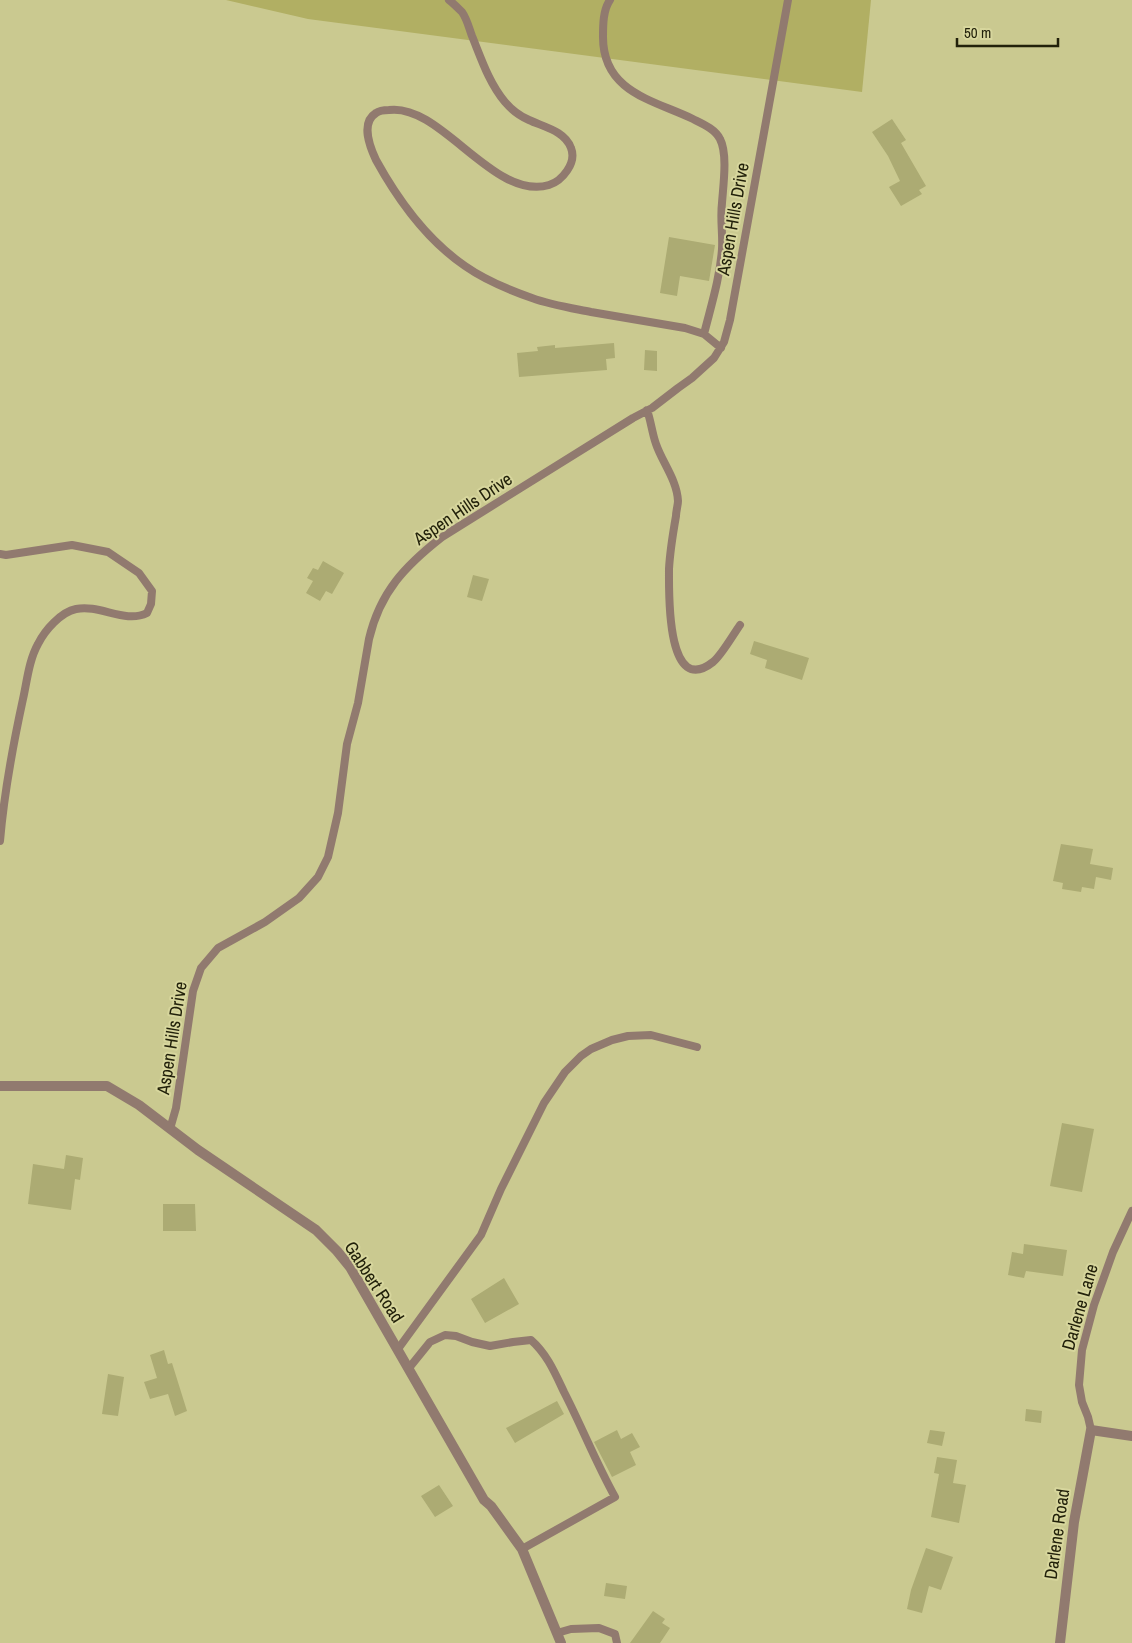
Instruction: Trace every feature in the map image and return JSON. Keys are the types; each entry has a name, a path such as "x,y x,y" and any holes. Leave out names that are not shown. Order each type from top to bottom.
{"street":[{"name":"Gabbert Road","path":"0,1086 107,1086 139,1105 222,1167 290,1212 323,1237 350,1267 484,1500 494,1510 522,1549 561,1643"},
{"path":"1091,1430 1132,1436"},
{"name":"Darlene Road","path":"1060,1643 1074,1522 1091,1430"}],"lane":[{"path":"449,0 462,12 484,65 504,101 513,110 527,119 556,132 564,138 571,147 573,155 568,169 556,182 547,186 529,186 506,178 490,169 450,137 417,115 394,109 378,111 374,114 367,129 370,149 388,183 416,221 465,266 501,286 533,299 559,306 685,328 704,334 721,348"},
{"path":"610,0 603,21 603,47 607,64 620,81 636,94 710,128 720,139 723,151 724,174 721,209 722,249 718,277 704,334"},
{"name":"Aspen Hills Drive","path":"170,1129 176,1108 193,991 201,968 218,948 265,922 299,898 318,877 328,857 338,813 348,744 358,703 371,629 391,586 420,554 442,537 647,410 692,378 714,358 721,348 730,320 788,0"},
{"path":"647,410 656,444 673,482 678,501 670,569 670,608 674,645 677,654 686,667 700,669 714,662 740,625"},
{"path":"0,554 6,555 72,545 108,552 139,573 152,591 151,604 147,614 139,617 125,616 96,608 77,609 64,614 48,630 38,644 29,668 18,721 0,841"},
{"path":"398,1349 481,1235 501,1188 544,1103 565,1072 581,1056 592,1049 612,1040 628,1036 651,1035 697,1047"},
{"name":"Darlene Lane","path":"1091,1430 1079,1385 1082,1350 1094,1306 1113,1252 1132,1210"},
{"path":"409,1368 430,1342 444,1335 456,1336 490,1346 531,1340 541,1349 615,1497 522,1549"},
{"path":"557,1633 571,1629 599,1628 614,1634 617,1643"}],"shaded area":[{"path":"226,0 871,0 862,92 308,19"}],"building":[{"path":"892,119 906,140 901,143 926,186 919,190 922,194 901,206 889,187 900,181 888,156 872,132"},
{"path":"669,237 715,245 709,281 680,276 677,296 660,293"},
{"path":"614,343 615,358 606,359 607,370 519,377 517,353 538,351 537,347 555,345 555,348"},
{"path":"645,350 657,351 657,371 644,370"},
{"path":"323,561 344,573 332,594 326,591 320,601 306,593 313,581 307,578 313,568 318,570"},
{"path":"473,575 489,579 482,601 467,597"},
{"path":"754,641 809,658 802,680 765,668 767,660 750,654"},
{"path":"1061,844 1093,849 1090,864 1113,868 1111,880 1096,877 1094,889 1082,887 1081,892 1062,889 1063,883 1053,881"},
{"path":"1062,1123 1094,1129 1082,1192 1050,1186"},
{"path":"66,1155 83,1158 80,1180 75,1179 71,1210 28,1204 33,1164 64,1169"},
{"path":"163,1204 195,1204 196,1231 163,1231"},
{"path":"1024,1244 1067,1250 1063,1276 1026,1271 1024,1278 1008,1275 1012,1252 1023,1254"},
{"path":"504,1278 519,1304 485,1323 471,1299"},
{"path":"164,1350 168,1364 172,1363 187,1411 175,1416 168,1394 150,1399 144,1382 157,1378 150,1355"},
{"path":"108,1374 124,1377 118,1416 102,1414"},
{"path":"557,1401 564,1414 515,1443 506,1428"},
{"path":"1026,1409 1042,1411 1041,1423 1025,1421"},
{"path":"617,1430 621,1439 632,1433 640,1447 630,1452 636,1465 612,1477 594,1442"},
{"path":"930,1430 945,1432 942,1446 927,1443"},
{"path":"937,1457 957,1460 953,1483 966,1485 959,1523 931,1517 939,1474 934,1473"},
{"path":"439,1485 453,1506 435,1517 421,1496"},
{"path":"926,1548 953,1557 941,1590 929,1586 922,1613 907,1609 911,1590"},
{"path":"606,1583 627,1586 625,1599 604,1596"},
{"path":"653,1611 665,1619 662,1623 670,1628 660,1643 630,1643"}]}
